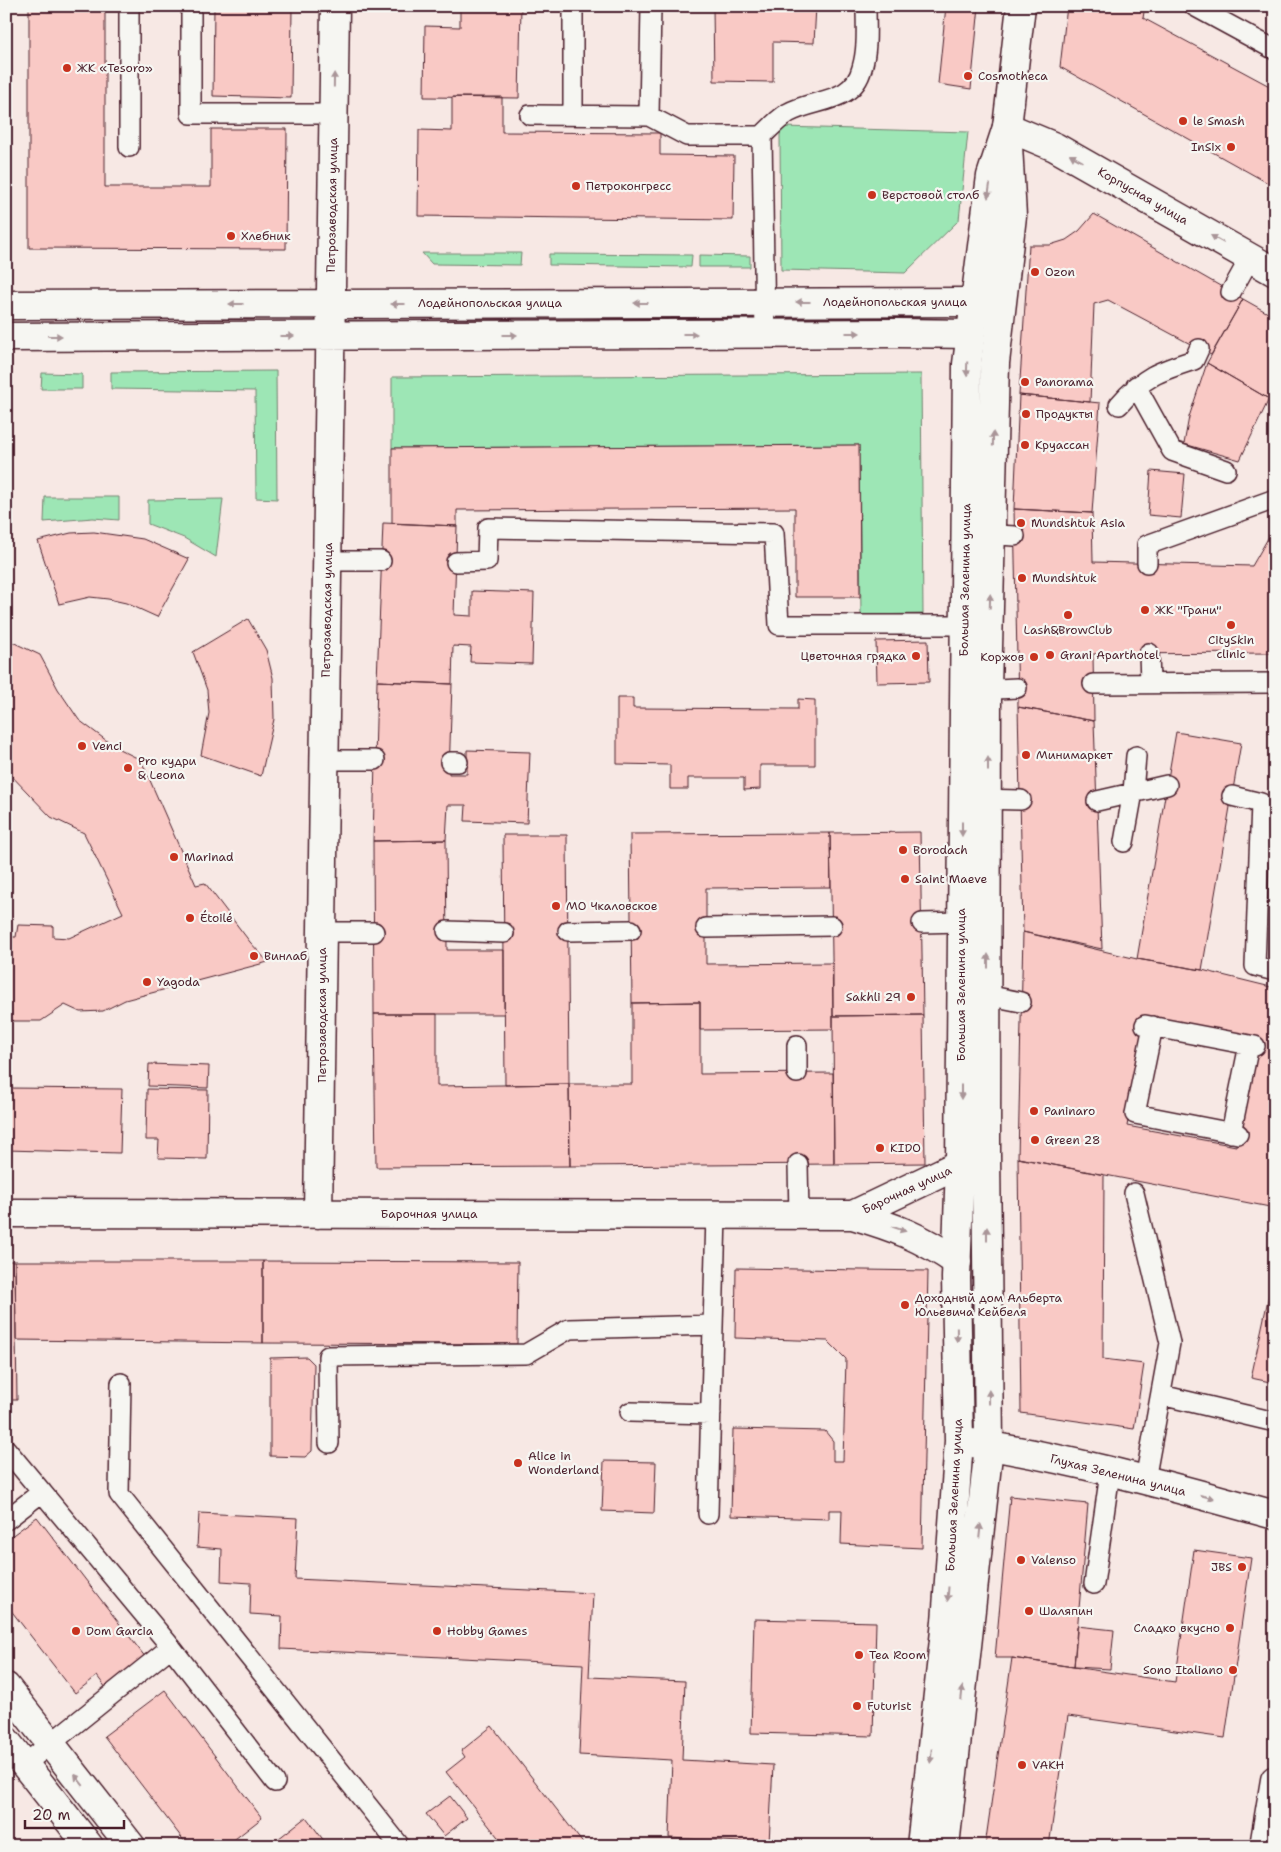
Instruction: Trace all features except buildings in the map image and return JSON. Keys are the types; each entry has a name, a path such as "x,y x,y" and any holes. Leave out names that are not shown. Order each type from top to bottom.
{"street":[{"name":"Петрозаводская улица","path":"318,1214 335,6"},
{"name":"Большая Зеленина улица","path":"945,1846 989,1446 986,1154 988,995 975,799 975,690 991,534 995,362 1012,216 1007,127 1021,6"},
{"name":"Большая Зеленина улица","path":"975,690 965,625 991,534 967,364 991,176 1007,127"},
{"name":"Корпусная улица","path":"1007,127 1055,146 1275,272"},
{"name":"Лодейнопольская улица","path":"11,305 974,302"},
{"path":"11,337 970,334"},
{"name":"Большая Зеленина улица","path":"921,1846 946,1622 959,1441 957,1262 960,1164 962,922 975,799"},
{"name":"Барочная улица","path":"853,1215 960,1164"},
{"name":"Барочная улица","path":"6,1213 853,1215 904,1230 930,1243 957,1262"},
{"name":"Глухая Зеленина улица","path":"959,1441 1145,1480 1275,1515"},
{"path":"6,1687 131,1846"},
{"path":"6,1741 81,1836"},
{"path":"1264,1846 1275,1780"}],"lane":[{"path":"129,6 129,147"},
{"path":"190,6 191,114 334,114"},
{"path":"649,116 651,6"},
{"path":"530,115 649,116 687,136 762,136 787,113 802,106 838,98 858,81 866,50 866,6"},
{"path":"1194,6 1275,50"},
{"path":"573,115 574,10"},
{"path":"762,136 765,334"},
{"path":"1231,292 1250,258"},
{"path":"11,305 11,337"},
{"path":"95,305 96,336"},
{"path":"1119,406 1136,386 1162,370 1194,360 1199,349"},
{"path":"1136,386 1172,451 1226,470"},
{"path":"1148,563 1147,545 1275,499"},
{"path":"456,562 487,561 488,528 774,532 779,625 965,625"},
{"path":"328,561 382,561"},
{"path":"1149,653 1150,683"},
{"path":"1093,684 1275,682"},
{"path":"975,690 1017,688"},
{"path":"1124,842 1133,792 1136,756"},
{"path":"325,760 374,760"},
{"path":"1097,801 1166,785"},
{"path":"1232,796 1261,803 1254,966 1275,971"},
{"path":"975,799 1021,800"},
{"path":"922,923 962,922"},
{"path":"706,928 832,926"},
{"path":"568,931 631,930"},
{"path":"447,931 504,933"},
{"path":"322,932 374,932"},
{"path":"961,991 1021,1002"},
{"path":"1149,1026 1252,1045 1235,1134 1135,1114 1149,1026"},
{"path":"797,1045 798,1073"},
{"path":"798,1164 799,1215"},
{"path":"1134,1193 1170,1343 1145,1480"},
{"path":"708,1514 716,1214"},
{"path":"329,1443 328,1356 526,1354 569,1329 713,1325"},
{"path":"121,1383 119,1494 400,1846"},
{"path":"1161,1394 1275,1422"},
{"path":"630,1412 711,1414"},
{"path":"6,1448 170,1647 274,1782"},
{"path":"1094,1584 1110,1472"},
{"path":"6,1520 42,1492"},
{"path":"25,1764 170,1647"},
{"path":"81,1836 99,1806"}],"green space":[{"path":"782,127 968,132 959,220 905,273 781,270 780,135"},
{"path":"422,253 521,253 520,265 432,264"},
{"path":"549,254 692,255 691,267 549,265"},
{"path":"699,255 750,256 750,267 699,267"},
{"path":"276,371 277,499 256,498 255,391 111,389 111,372"},
{"path":"42,373 82,374 82,389 41,389"},
{"path":"921,374 923,614 861,615 859,445 392,448 392,377"},
{"path":"45,497 119,497 119,520 93,518 44,522"},
{"path":"223,499 216,557 184,538 148,524 148,500"}],"place":[{"name":"ЖК «Tesoro»","path":"67,68"},
{"name":"Cosmotheca","path":"968,76"},
{"name":"le Smash","path":"1183,121"},
{"name":"InSix","path":"1231,147"},
{"name":"Петроконгресс","path":"576,186"},
{"name":"Верстовой столб","path":"872,195"},
{"name":"Хлебник","path":"231,236"},
{"name":"Ozon","path":"1035,272"},
{"name":"Panorama","path":"1025,382"},
{"name":"Продукты","path":"1026,414"},
{"name":"Круассан","path":"1025,445"},
{"name":"Mundshtuk Asia","path":"1021,523"},
{"name":"Mundshtuk","path":"1022,578"},
{"name":"ЖК \"Грани\"","path":"1145,610"},
{"name":"Lash&BrowClub","path":"1068,615"},
{"name":"CitySkin clinic","path":"1231,625"},
{"name":"Grani Aparthotel","path":"1050,655"},
{"name":"Цветочная грядка","path":"916,656"},
{"name":"Коржов","path":"1034,657"},
{"name":"Venci","path":"82,746"},
{"name":"Минимаркет","path":"1026,755"},
{"name":"Pro кудри & Leona","path":"128,768"},
{"name":"Borodach","path":"903,850"},
{"name":"Marinad","path":"174,857"},
{"name":"Saint Maeve","path":"905,879"},
{"name":"МО Чкаловское","path":"556,906"},
{"name":"Étoilé","path":"190,918"},
{"name":"Винлаб","path":"254,956"},
{"name":"Yagoda","path":"147,982"},
{"name":"Sakhli 29","path":"911,997"},
{"name":"Paninaro","path":"1034,1111"},
{"name":"Green 28","path":"1035,1140"},
{"name":"KIDO","path":"880,1148"},
{"name":"Доходный дом Альберта Юльевича Кейбеля","path":"905,1305"},
{"name":"Alice in Wonderland","path":"518,1463"},
{"name":"Valenso","path":"1021,1560"},
{"name":"JBS","path":"1242,1567"},
{"name":"Шаляпин","path":"1029,1611"},
{"name":"Сладко вкусно","path":"1230,1628"},
{"name":"Dom Garcia","path":"76,1631"},
{"name":"Hobby Games","path":"437,1631"},
{"name":"Tea Room","path":"859,1655"},
{"name":"Sono Italiano","path":"1233,1670"},
{"name":"Futurist","path":"857,1706"},
{"name":"VAKH","path":"1022,1765"}]}
